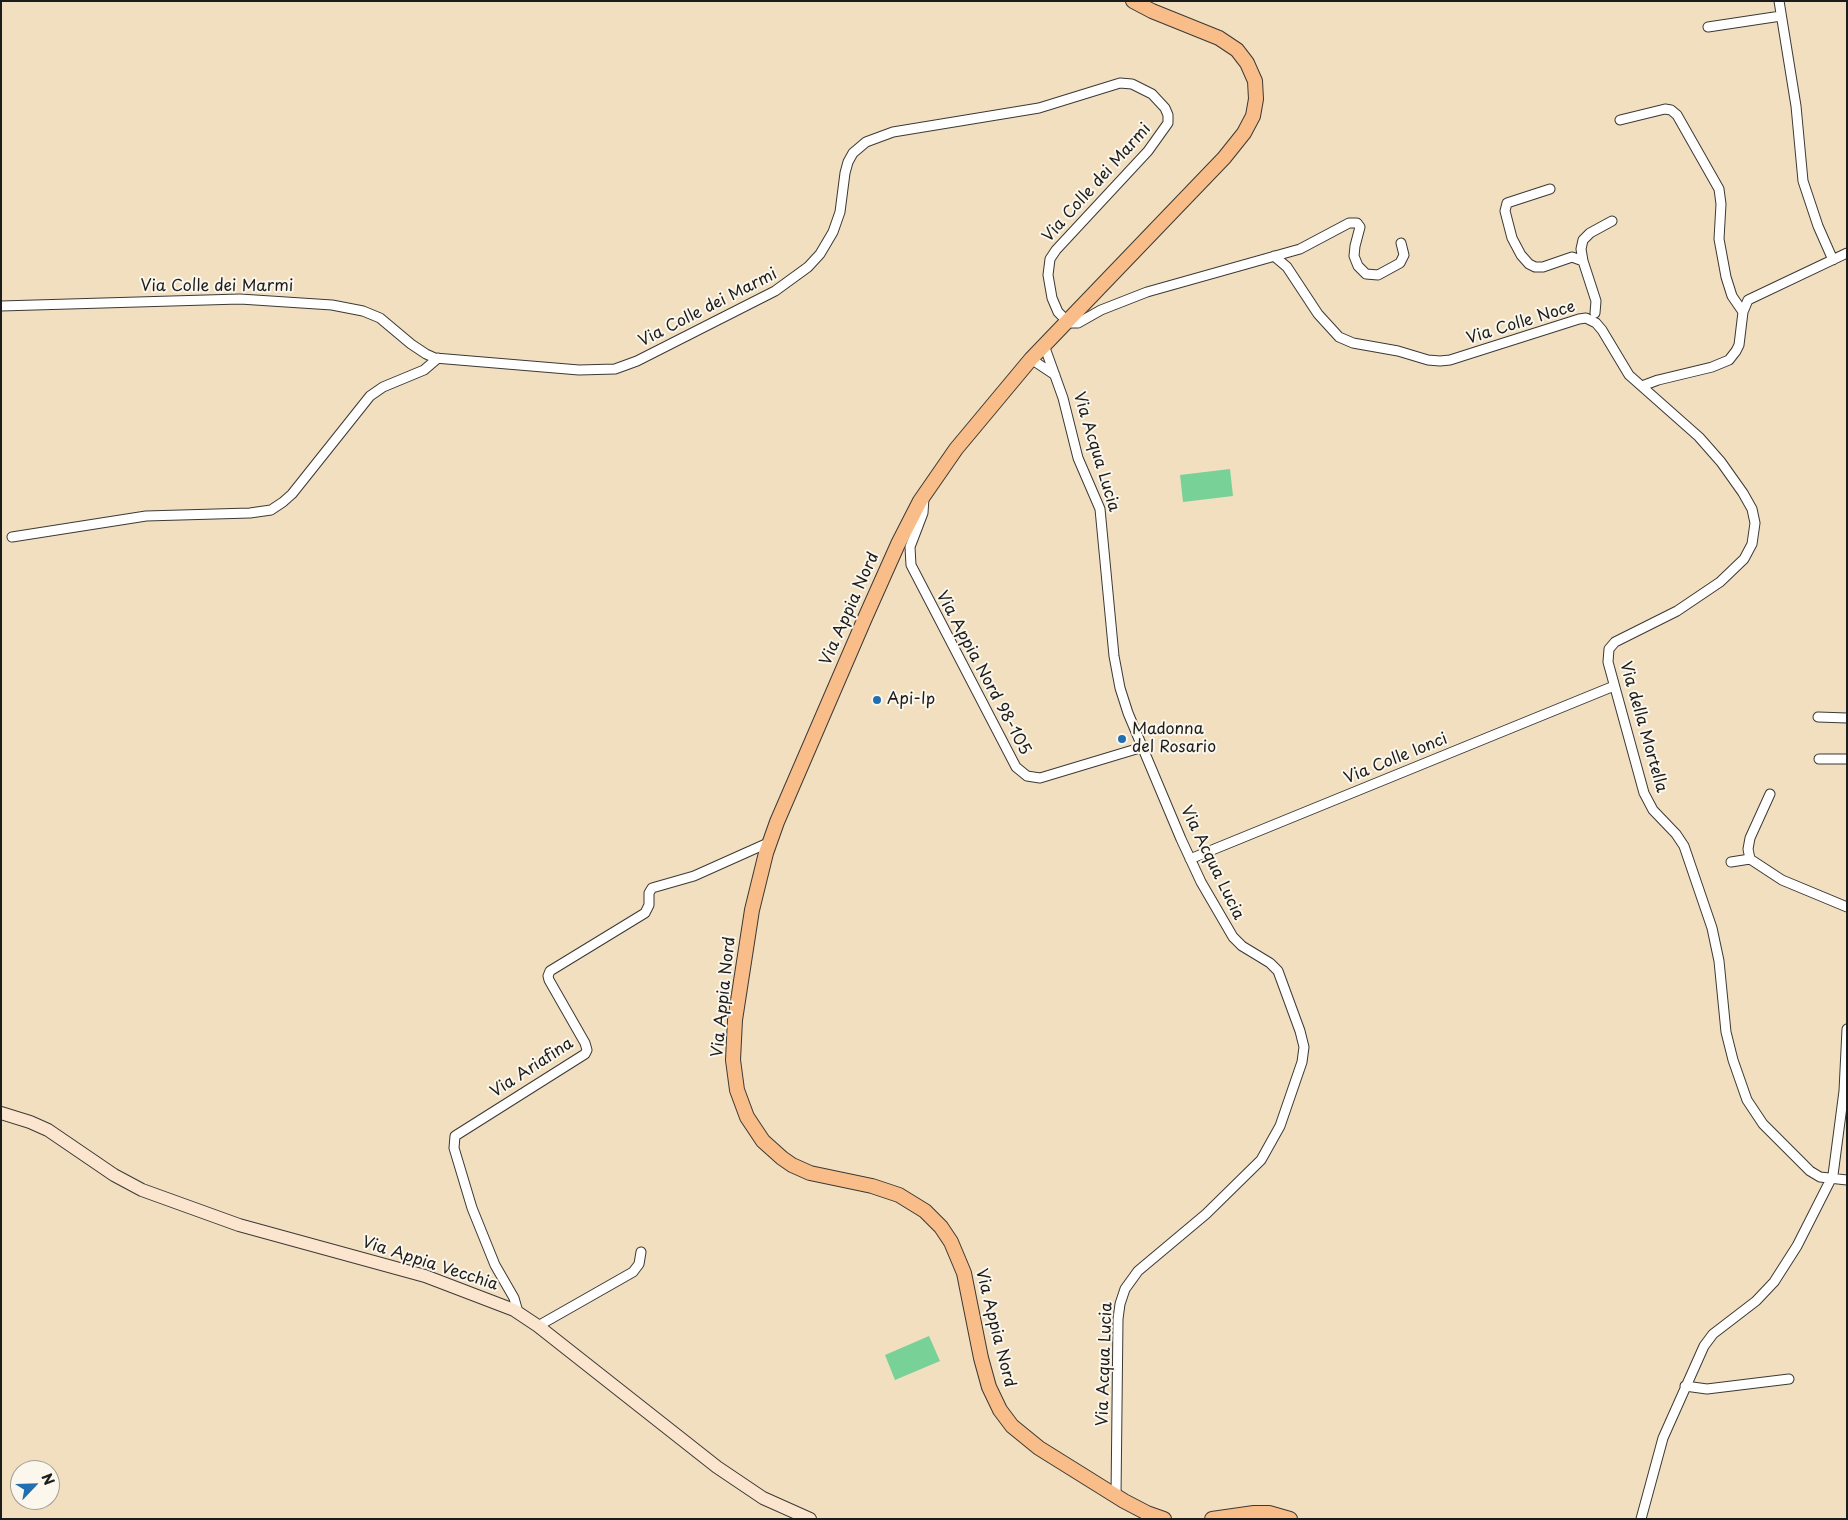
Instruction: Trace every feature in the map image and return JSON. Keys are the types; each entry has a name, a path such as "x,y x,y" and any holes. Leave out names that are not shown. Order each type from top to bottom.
{"main road":[{"name":"Via Appia Nord","path":"1133,1 1157,13 1219,38 1234,48 1245,60 1253,74 1256,88 1255,107 1249,125 1234,146 1031,359 956,449 924,494 878,588 770,842 760,871 753,903 734,1036 733,1064 735,1082 741,1103 749,1120 771,1149 792,1165 817,1175 872,1186 899,1194 916,1204 933,1218 951,1242 964,1272 984,1370 1000,1410 1012,1426 1033,1444 1116,1496 1147,1513 1164,1519"},
{"name":"Via Appia Vecchia","path":"1,1113 48,1130 118,1178 151,1193 238,1225 425,1276 518,1312 724,1472 763,1498 810,1519"},
{"path":"1212,1519 1254,1512 1274,1514 1290,1519"}],"street":[{"path":"1779,1 1796,106 1803,181 1815,219 1834,260"},
{"path":"1708,27 1781,16"},
{"name":"Via Colle dei Marmi","path":"1,306 240,299 332,305 362,311 380,318 410,344 429,356 584,371 610,370 629,364 776,291 808,267 820,254 833,232 840,212 848,162 853,153 866,142 892,132 1033,110 1064,102 1114,84 1130,83 1158,98 1168,113 1168,122 1145,155 1050,258 1048,272 1051,294 1056,308 1067,321"},
{"path":"1620,120 1665,110 1671,110 1677,115 1719,189 1721,201 1719,238 1726,277 1733,299 1743,312"},
{"path":"1550,189 1507,203 1505,211 1515,245 1526,262 1535,267 1547,266 1570,258 1583,261"},
{"path":"1595,318 1596,298 1583,261 1581,249 1583,240 1590,233 1612,221"},
{"path":"1067,321 1072,324 1078,323 1101,310 1147,292 1300,249 1343,225 1355,222 1359,225 1360,230 1355,246 1355,259 1363,273 1374,276 1402,261 1404,252 1401,243"},
{"path":"1642,386 1658,380 1712,368 1728,360 1739,345 1745,304 1753,297 1847,253"},
{"name":"Via Colle Noce","path":"1274,256 1287,267 1314,309 1340,337 1353,343 1398,351 1428,360 1450,360 1586,318 1595,318 1626,371 1642,386"},
{"name":"Via Acqua Lucia","path":"1044,345 1066,410 1078,458 1100,509 1117,674 1123,700 1190,860 1222,920 1233,937 1242,946 1269,962 1278,971 1302,1039 1304,1054 1280,1126 1261,1160 1206,1214 1138,1271 1125,1289 1118,1319 1116,1496"},
{"path":"12,538 146,516 250,513 271,510 292,494 370,396 384,387 424,370 438,358"},
{"path":"1031,359 1055,374"},
{"name":"Via della Mortella","path":"1642,386 1699,437 1724,466 1751,507 1755,521 1754,535 1746,556 1720,582 1670,615 1627,635 1611,645 1608,650 1608,659 1614,686 1644,793 1654,810 1679,837 1684,846 1712,928 1719,961 1723,1013 1727,1036 1748,1100 1763,1124 1810,1171 1820,1177 1847,1180"},
{"name":"Via Appia Nord 98-105","path":"924,494 923,513 910,547 911,565 1016,767 1030,777 1044,777 1143,748"},
{"name":"Via Colle Ionci","path":"1190,860 1614,686"},
{"path":"1818,718 1847,718"},
{"path":"1820,759 1847,759"},
{"path":"1750,859 1748,849 1750,838 1770,794"},
{"name":"Via Ariafina","path":"518,1312 514,1298 496,1265 472,1208 454,1148 455,1136 585,1054 587,1050 585,1043 549,980 550,971 645,912 649,904 649,893 652,888 690,878 770,842"},
{"path":"1731,862 1750,859 1782,880 1847,907"},
{"path":"1641,1519 1663,1438 1698,1356 1708,1339 1756,1301 1780,1274 1799,1242 1831,1179 1845,1098 1847,1030"},
{"path":"538,1326 633,1272 639,1264 641,1252"},
{"path":"1685,1386 1707,1389 1789,1379"}],"green space":[{"path":"1230,469 1233,496 1183,502 1180,475"},
{"path":"929,1336 940,1361 895,1380 885,1355"}],"place":[{"name":"Api-Ip","path":"877,700"},
{"name":"Madonna del Rosario","path":"1122,739"}]}
